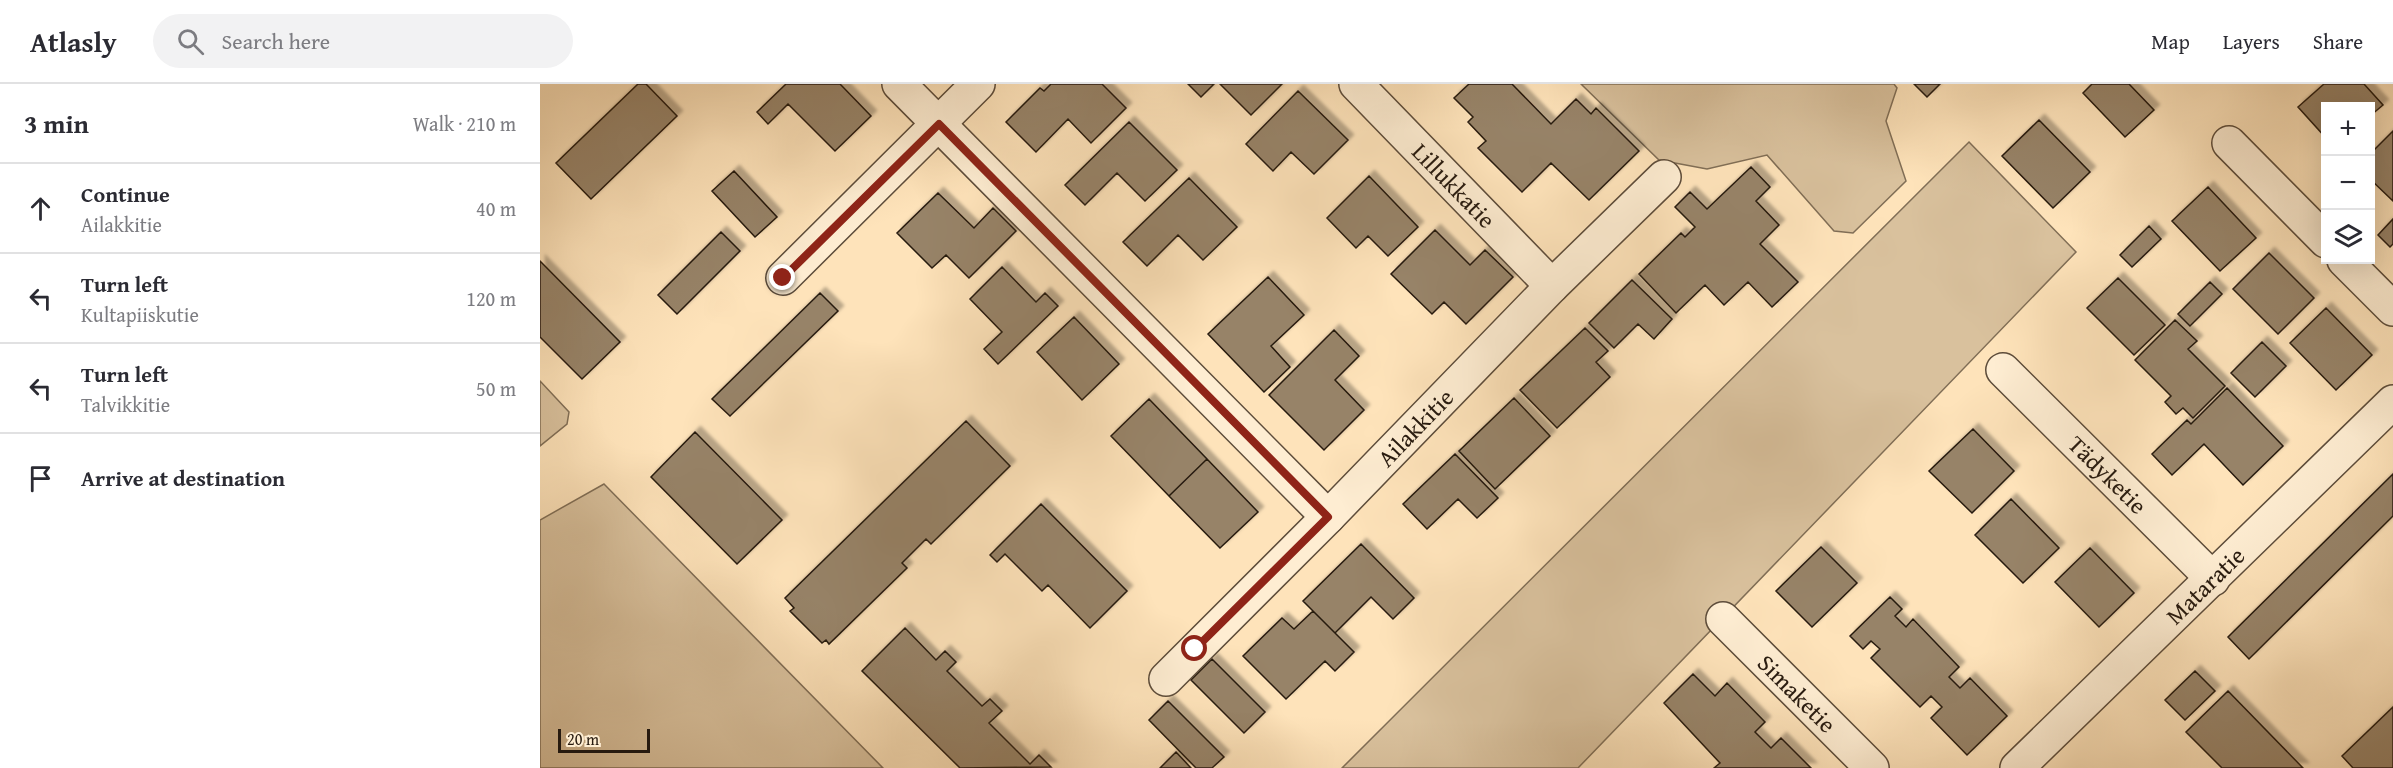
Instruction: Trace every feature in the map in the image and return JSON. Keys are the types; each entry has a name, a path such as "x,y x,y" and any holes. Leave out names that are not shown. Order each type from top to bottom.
{"street":[{"path":"899,84 1328,517"},
{"path":"783,278 978,84"},
{"name":"Lillukkatie","path":"1356,84 1552,286"},
{"path":"2229,143 2321,237"},
{"name":"Ailakkitie","path":"1166,679 1328,517 1552,286 1664,177"},
{"path":"2348,264 2393,309"},
{"name":"Tädyketie","path":"2004,370 2213,579"},
{"name":"Mataratie","path":"2017,768 2393,402"},
{"name":"Simaketie","path":"1723,619 1872,768"}],"shaded area":[{"path":"1581,84 1894,84 1897,88 1886,121 1906,181 1853,233 1834,231 1767,155 1707,169 1659,160"},
{"path":"1969,142 2076,252 1578,768 1342,768"},
{"path":"540,381 569,412 567,424 540,446"},
{"path":"604,484 883,768 540,768 540,520"}],"building":[{"path":"638,84 646,84 677,116 591,199 556,163"},
{"path":"786,84 840,84 871,116 835,151 788,104 768,124 757,112"},
{"path":"1051,84 1102,84 1126,108 1091,143 1068,119 1036,152 1006,122 1040,88 1044,91"},
{"path":"1188,84 1214,84 1201,97"},
{"path":"1220,84 1282,84 1251,115"},
{"path":"1469,84 1512,84 1551,124 1576,99 1591,114 1596,108 1639,151 1589,200 1551,163 1522,192 1478,148 1486,141 1468,122 1473,117 1454,98"},
{"path":"1914,84 1940,84 1927,97"},
{"path":"2092,84 2129,84 2154,110 2125,137 2083,93"},
{"path":"2324,84 2364,84 2383,105 2375,112 2375,102 2321,102 2321,132 2298,107"},
{"path":"1298,91 1348,140 1314,174 1291,152 1273,171 1246,144"},
{"path":"2039,120 2090,172 2053,208 2002,156"},
{"path":"1129,122 1177,170 1145,201 1117,173 1085,205 1065,185"},
{"path":"2393,131 2393,201 2375,184 2375,149"},
{"path":"1751,167 1770,187 1756,201 1779,225 1760,244 1798,282 1772,307 1748,282 1724,305 1705,285 1676,313 1639,274 1681,233 1685,237 1695,227 1675,207 1690,192 1707,209"},
{"path":"734,171 777,217 755,237 712,191"},
{"path":"1369,176 1418,227 1388,256 1368,236 1356,248 1327,218"},
{"path":"1189,178 1237,227 1203,260 1178,235 1147,266 1123,242"},
{"path":"2208,187 2256,238 2220,271 2172,221"},
{"path":"938,193 974,228 993,208 1016,231 969,278 946,255 932,268 897,233"},
{"path":"2393,219 2393,244 2390,247 2378,235"},
{"path":"2149,226 2161,239 2132,267 2120,255"},
{"path":"1435,230 1470,265 1485,250 1513,277 1466,324 1444,302 1432,314 1391,274"},
{"path":"721,232 740,251 677,314 658,295"},
{"path":"2269,253 2314,298 2278,334 2233,289"},
{"path":"540,261 620,342 582,379 540,337"},
{"path":"1002,267 1036,302 1045,293 1058,306 998,364 984,349 1002,332 970,299"},
{"path":"1268,277 1304,315 1271,346 1290,367 1264,392 1208,334"},
{"path":"2118,278 2165,325 2134,355 2087,308"},
{"path":"1632,280 1672,319 1654,339 1638,324 1614,348 1589,323"},
{"path":"2210,282 2222,294 2190,326 2178,314"},
{"path":"820,293 838,311 730,416 712,399"},
{"path":"2326,308 2372,355 2336,390 2290,343"},
{"path":"1074,317 1119,364 1082,400 1037,352"},
{"path":"2175,320 2197,341 2188,349 2225,386 2193,418 2183,408 2176,414 2165,402 2171,396 2135,360"},
{"path":"1585,328 1608,351 1596,362 1610,377 1557,428 1520,390"},
{"path":"1334,330 1359,356 1335,380 1364,410 1324,450 1269,395"},
{"path":"2262,342 2286,366 2255,397 2231,373"},
{"path":"2227,388 2283,446 2243,485 2204,444 2172,475 2152,454 2187,420 2191,424"},
{"path":"1514,398 1550,436 1495,489 1459,451"},
{"path":"1149,399 1207,459 1169,496 1111,436"},
{"path":"966,421 1010,466 931,544 926,539 902,563 907,568 829,644 826,640 822,643 790,611 794,608 785,598"},
{"path":"1973,429 2014,471 1972,513 1929,471"},
{"path":"695,432 782,520 737,564 651,477"},
{"path":"1455,454 1498,498 1477,518 1458,499 1427,529 1403,504"},
{"path":"1207,459 1258,512 1220,548 1169,496"},
{"path":"2393,474 2393,516 2249,659 2228,637"},
{"path":"2011,499 2059,548 2023,583 1975,535"},
{"path":"1041,504 1127,591 1090,628 1048,585 1042,591 1005,554 997,562 990,555"},
{"path":"1361,544 1414,598 1393,619 1371,597 1335,633 1303,601"},
{"path":"1821,547 1857,583 1812,627 1776,591"},
{"path":"2090,548 2134,593 2099,627 2055,582"},
{"path":"1890,597 1902,609 1895,616 1906,627 1913,619 1959,667 1949,677 1960,688 1970,678 2007,716 1967,755 1931,718 1942,707 1931,696 1920,707 1871,658 1880,649 1871,641 1863,649 1850,636"},
{"path":"1313,611 1354,652 1335,671 1325,661 1286,699 1243,656 1282,618 1294,629"},
{"path":"905,628 936,660 945,651 956,662 947,671 982,706 990,699 1002,711 989,723 1030,764 1039,755 1051,767 960,768 862,671"},
{"path":"1212,659 1265,712 1244,733 1191,680"},
{"path":"2195,671 2215,691 2185,720 2165,700"},
{"path":"1693,674 1715,696 1727,683 1765,722 1755,732 1771,748 1781,738 1811,768 1714,768 1720,763 1664,703"},
{"path":"2228,691 2303,768 2222,768 2186,732"},
{"path":"1168,701 1224,757 1212,768 1196,768 1149,720"},
{"path":"2393,707 2393,768 2353,768 2342,756"},
{"path":"1176,752 1191,768 1160,768"}],"route":[{"path":"783,278 939,124 1328,517 1195,649"}]}
